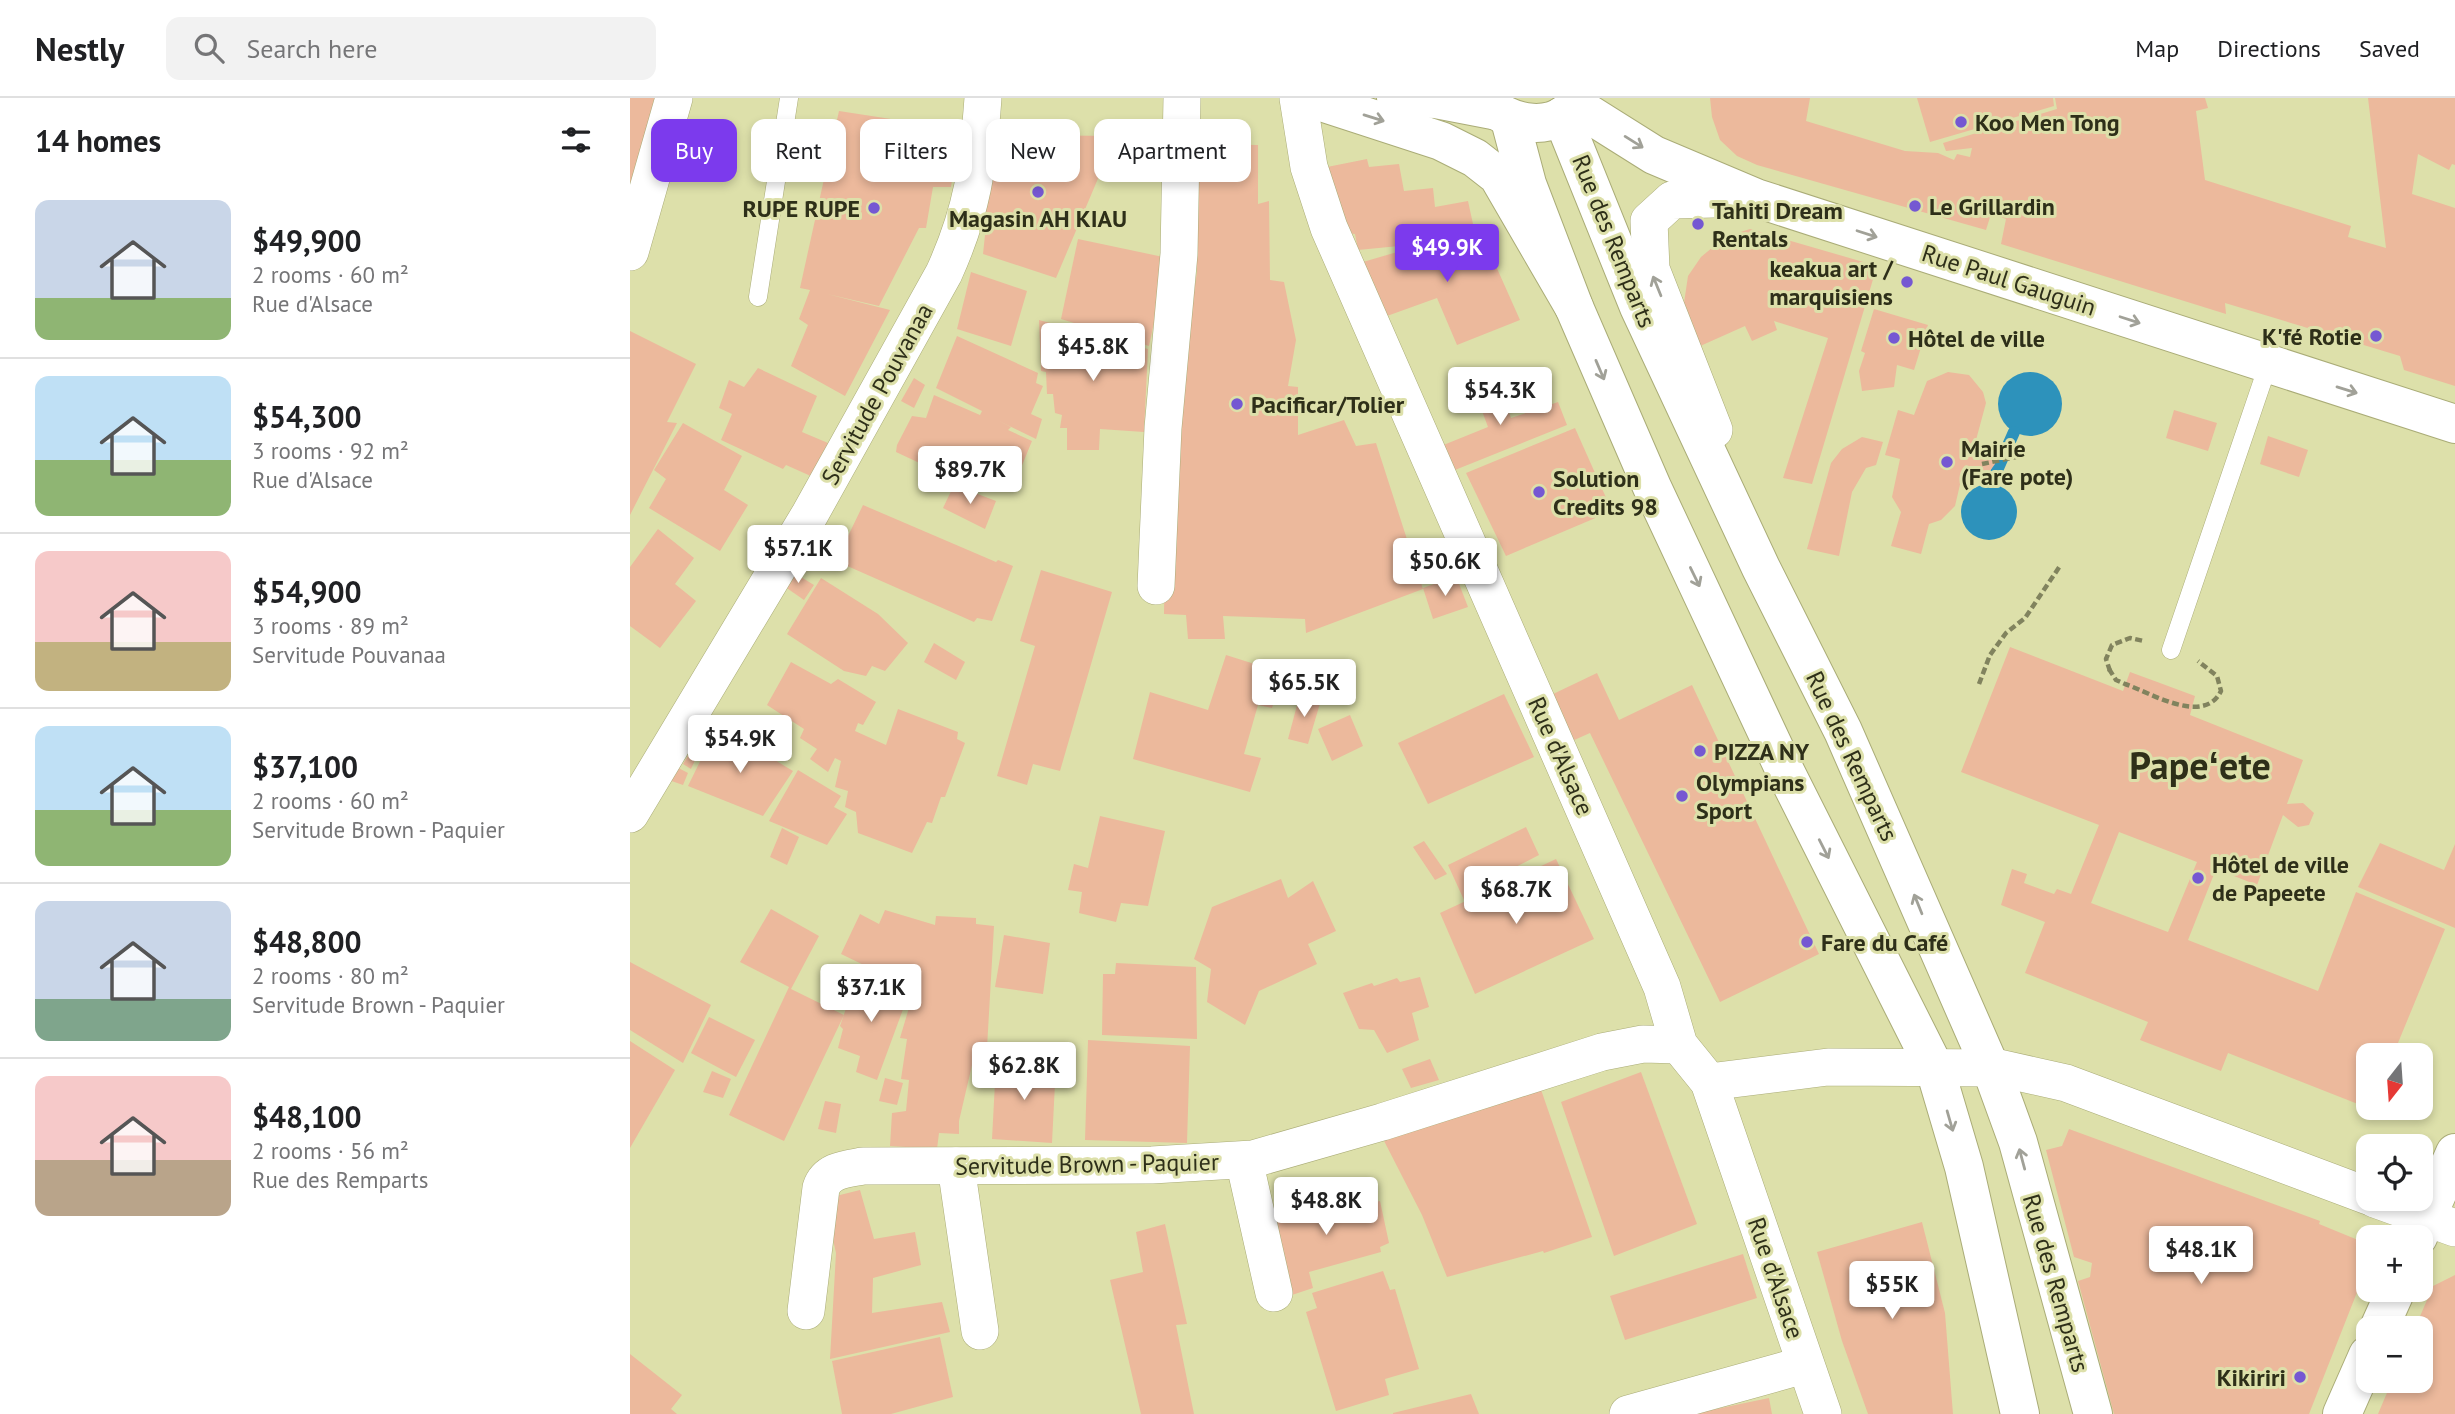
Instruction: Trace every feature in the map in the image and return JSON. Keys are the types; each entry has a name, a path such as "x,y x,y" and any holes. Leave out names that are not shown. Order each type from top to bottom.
{"main road":[{"path":"1309,98 1441,141 1475,158 1499,176 1574,307"},
{"path":"1395,98 1436,99 1495,109 1528,124 1573,107"},
{"name":"Rue Paul Gauguin","path":"1573,107 1654,155 1756,198 2455,424"},
{"name":"Rue des Remparts","path":"1573,107 1639,307 1843,731 1990,1068 2018,1143 2093,1414"},
{"path":"1495,109 1574,307 1652,488 1786,773 1935,1069 1964,1167 2020,1414"},
{"path":"2433,1228 2455,1153"},
{"path":"2342,1414 2356,1382"}],"street":[{"path":"630,252 674,98"},
{"name":"Servitude Pouvanaa","path":"634,801 804,525 944,273 960,237 978,170 983,98"},
{"path":"1156,586 1163,428 1179,254 1182,98"},
{"name":"Rue d'Alsace","path":"1298,98 1309,167 1329,228 1662,987 1679,1045 1709,1082 1823,1414"},
{"path":"1756,198 1672,200 1649,221 1651,269 1800,645"},
{"name":"Servitude Brown - Paquier","path":"806,1311 823,1181 842,1169 863,1166 1152,1165 1244,1160 1382,1122 1602,1052 1643,1044 1679,1045"},
{"path":"1709,1082 1828,1067 1990,1068 2066,1083 2356,1192"},
{"path":"1244,1160 1275,1293"},
{"path":"956,1166 980,1331"},
{"path":"2399,1211 2427,1225"},
{"path":"1628,1414 1804,1365"}],"lane":[{"path":"758,297 789,98"},
{"path":"2171,650 2268,365"}],"path":[{"path":"1982,464 2016,457"},
{"path":"1979,684 1990,655 2006,633 2025,618 2060,566"},
{"path":"2141,640 2130,638 2112,645 2106,659 2116,680 2198,708 2211,704 2221,691 2217,676 2199,661"}],"water":[{"path":"2024,372 2036,372 2053,381 2060,392 2060,416 2053,427 2036,436 2024,436 2012,431 2003,422 1998,410 1998,398 2003,386 2012,377"},
{"path":"1983,484 1995,484 2005,488 2013,496 2017,512 2013,528 2005,536 1995,540 1983,540 1973,536 1965,528 1961,518 1961,506 1965,496 1973,488"}],"building":[{"path":"630,98 658,98 651,119 630,199"},
{"path":"1710,98 1810,98 1806,121 1905,151 1938,153 1954,160 1957,154 1970,157 1972,148 1946,151 1943,143 2057,109 2055,98 2205,98 2208,108 2196,111 2205,180 2351,226 2348,237 2386,248 2368,98 2455,98 2455,165 2452,164 2449,170 2418,154 2412,194 2455,208 2455,386 2404,370 2400,356 2225,303 2226,314 2001,244 2006,219 1991,214 1986,230 1757,165 1737,156 1720,140 1712,117"},
{"name":"Koo Men Tong","path":"1917,98 2053,98 2054,106 1930,142"},
{"name":"RUPE RUPE","path":"839,111 891,119 860,119 860,182 952,182 951,187 933,187 926,228 919,228 879,306 827,294 890,310 845,396 791,366 808,325 799,319 810,290 800,288 823,182 846,182 846,119 837,119"},
{"name":"Magasin AH KIAU","path":"1080,136 1094,136 1094,182 1097,182 1056,278 983,254 985,235 980,233 986,178 986,182 1080,182"},
{"name":"Pacificar/Tolier","path":"1251,145 1258,145 1258,204 1269,201 1270,280 1284,282 1296,340 1288,386 1298,387 1298,435 1344,420 1356,446 1376,443 1423,589 1306,633 1305,619 1223,616 1225,639 1188,639 1186,615 1164,614 1166,467 1197,272 1195,182 1251,182"},
{"path":"1367,159 1369,167 1399,164 1404,191 1433,188 1435,207 1468,201 1473,224 1425,238 1424,234 1399,238 1399,246 1358,250 1355,234 1345,233 1327,167"},
{"path":"1479,228 1520,320 1457,345 1437,298 1387,316 1363,262"},
{"path":"1750,229 1877,266 1812,484 1783,478 1828,338 1774,321 1777,330 1752,341 1745,326 1698,347 1690,329 1684,303 1688,276 1701,257 1725,237"},
{"path":"1078,239 1168,258 1149,346 1061,319"},
{"path":"971,272 1027,291 1011,346 957,329"},
{"name":"Hôtel de ville","path":"1874,309 1928,325 1914,370 1897,365 1894,387 1862,391 1859,371 1865,353 1861,351"},
{"path":"1039,320 1148,349 1144,432 1100,429 1099,450 1067,450 1067,428 1060,428 1062,415 1055,413 1053,394 1047,394 1046,372 1041,371"},
{"path":"630,331 696,364 667,422 677,423 630,515"},
{"path":"957,336 1038,373 1036,383 1043,386 1031,414 1042,419 1036,439 999,421 1011,427 1008,430 1032,441 1016,480 994,470 991,475 969,467 960,482 896,452 912,416 926,418 934,395 980,415 982,411 936,388"},
{"path":"758,368 817,396 802,432 828,443 813,477 786,465 783,469 721,440 732,414 719,408 729,380 744,387"},
{"name":"Mairie (Fare pote)","path":"1948,372 1969,375 1983,392 1986,403 1976,440 1993,450 1995,464 1987,475 1962,476 1955,506 1941,520 1929,524 1921,554 1891,546 1901,512 1892,497 1900,459 1885,455 1898,410 1914,415 1927,381"},
{"path":"1495,374 1511,418 1558,402 1567,425 1450,472 1441,446 1488,427 1472,384"},
{"path":"914,378 925,385 914,408 901,401"},
{"path":"2174,410 2217,423 2208,451 2166,438"},
{"path":"683,423 742,456 724,490 748,505 720,551 649,508 666,479 654,470"},
{"name":"Solution Credits 98","path":"1575,428 1612,511 1506,556 1466,473"},
{"path":"2268,436 2308,450 2299,477 2260,464"},
{"path":"1862,437 1883,442 1876,465 1866,468 1852,492 1839,556 1807,549 1831,463 1842,449"},
{"path":"954,485 996,501 985,529 943,508"},
{"path":"863,505 996,562 998,560 1013,566 992,621 977,618 974,622 836,561"},
{"path":"658,529 694,558 675,584 696,601 660,648 630,626 630,567"},
{"path":"1041,570 1112,592 1060,771 1033,764 1027,785 997,776 1035,646 1020,641"},
{"path":"791,571 814,585 804,600 781,584"},
{"path":"1456,576 1468,607 1433,619 1423,588"},
{"path":"821,578 878,614 908,643 885,671 872,666 866,676 844,671 787,634"},
{"path":"934,643 965,662 956,680 924,662"},
{"path":"2010,647 2123,691 2130,672 2195,696 2190,715 2303,760 2287,804 2303,803 2314,813 2309,825 2298,827 2283,815 2257,885 2216,869 2188,940 2318,991 2356,892 2445,929 2398,1043 2356,1043 2356,1103 2228,1053 2221,1071 2140,1040 2148,1022 2025,973 2045,922 2001,905 2012,869 2027,874 2024,883 2054,894 2057,889 2071,894 2099,825 1961,772","holes":["2119,832 2197,862 2168,932 2091,903"]},
{"path":"1226,655 1283,673 1272,708 1258,705 1244,754 1261,758 1250,792 1133,759 1150,692 1208,710"},
{"path":"791,662 831,684 838,679 876,702 863,725 858,723 855,731 886,745 898,709 958,732 957,739 965,743 945,797 941,797 932,823 927,822 912,853 858,833 856,812 845,807 848,791 835,787 841,761 835,758 828,772 810,759 817,749 800,738 804,729 767,705"},
{"name":"Olympians Sport","path":"1597,673 1619,720 1692,685 1819,954 1720,1002 1590,733 1572,741 1551,695"},
{"path":"1300,694 1321,700 1308,744 1288,739"},
{"path":"1504,694 1534,757 1428,804 1398,743"},
{"path":"1350,715 1363,746 1332,761 1318,729"},
{"path":"714,733 748,748 750,745 793,771 763,816 688,786"},
{"path":"689,754 696,758 691,769 683,764"},
{"path":"671,764 688,773 683,785 663,778"},
{"path":"798,770 841,796 834,807 847,814 827,845 769,821"},
{"path":"1100,816 1165,831 1148,906 1121,903 1116,922 1079,913 1082,892 1068,890 1074,864 1088,868"},
{"path":"1526,827 1539,855 1490,880 1493,886 1464,900 1448,865"},
{"path":"782,828 799,837 787,865 770,857"},
{"path":"1424,841 1447,874 1435,880 1413,847"},
{"path":"2380,843 2444,870 2455,844 2455,928 2358,887"},
{"path":"1556,859 1594,939 1475,994 1440,913"},
{"path":"1281,879 1288,898 1313,881 1336,931 1308,944 1317,964 1259,991 1245,1025 1207,1002 1211,969 1194,959 1212,907"},
{"path":"771,909 819,936 791,989 844,1015 784,1141 729,1115 789,987 740,962"},
{"path":"885,910 935,925 936,916 976,918 976,924 994,926 987,1048 976,1048 959,1121 959,1134 939,1133 937,1149 890,1146 892,1113 906,1111 909,1080 901,1079 907,1039 900,1038 914,991 868,976 868,967 841,954 860,914 879,924"},
{"path":"1004,935 1050,943 1043,994 995,987"},
{"path":"630,962 711,1005 683,1063 630,1030"},
{"path":"1116,963 1196,967 1197,1039 1102,1035 1103,974 1115,974"},
{"path":"857,976 909,993 877,1080 856,1072 860,1056 838,1048 843,1029 840,1026"},
{"path":"1420,977 1429,1007 1412,1013 1419,1040 1387,1053 1374,1030 1359,1029 1343,993 1372,983 1374,986 1397,978 1400,982"},
{"path":"709,1017 755,1040 736,1077 691,1053"},
{"path":"1088,1040 1190,1046 1187,1143 1085,1140"},
{"path":"630,1041 675,1070 630,1148"},
{"path":"1430,1059 1439,1080 1411,1088 1402,1069"},
{"path":"996,1063 1056,1064 1052,1143 992,1139"},
{"path":"712,1071 731,1079 723,1098 703,1092"},
{"path":"1641,1072 1697,1224 1614,1256 1561,1102"},
{"path":"885,1078 903,1083 897,1105 879,1101"},
{"path":"1538,1081 1592,1237 1544,1253 1543,1251 1447,1277 1422,1215 1381,1135"},
{"path":"825,1101 841,1104 836,1133 818,1129"},
{"path":"2069,1129 2320,1221 2319,1224 2356,1239 2356,1295 2309,1414 2114,1414 2078,1281 2090,1277 2092,1263 2074,1257 2046,1150 2062,1146"},
{"path":"1363,1189 1369,1204 1380,1201 1389,1243 1380,1247 1381,1252 1309,1272 1313,1288 1292,1295 1283,1290 1268,1223 1282,1220 1281,1212"},
{"path":"860,1190 874,1239 915,1232 921,1265 873,1278 872,1313 942,1302 950,1332 830,1359 836,1253 824,1199"},
{"path":"1922,1222 1945,1313 1953,1414 1868,1414 1842,1341 1817,1252"},
{"path":"1165,1224 1187,1324 1176,1325 1194,1414 1141,1414 1110,1280 1143,1272 1136,1232"},
{"path":"1743,1254 1757,1298 1625,1340 1610,1296"},
{"path":"1383,1271 1390,1290 1395,1289 1419,1369 1385,1379 1389,1395 1336,1411 1306,1312 1317,1308 1312,1293"},
{"path":"2455,1275 2455,1414 2378,1414 2387,1393 2433,1393 2433,1316 2420,1316 2426,1302 2433,1302 2433,1286"},
{"path":"940,1337 953,1397 891,1414 842,1414 832,1361"},
{"path":"630,1354 682,1395 671,1409 677,1414 630,1414"},
{"path":"1471,1394 1479,1414 1393,1414 1393,1413"},
{"path":"1769,1398 1772,1414 1697,1414 1697,1413"}],"waterway":[{"path":"1991,484 2014,432"}],"place":[{"name":"Koo Men Tong","path":"1961,122"},
{"name":"Magasin AH KIAU","path":"1038,192"},
{"name":"Le Grillardin","path":"1915,206"},
{"name":"RUPE RUPE","path":"874,208"},
{"name":"Tahiti Dream Rentals","path":"1698,224"},
{"name":"keakua art / marquisiens","path":"1907,282"},
{"name":"K'fé Rotie","path":"2376,336"},
{"name":"Hôtel de ville","path":"1894,338"},
{"name":"Pacificar/Tolier","path":"1237,404"},
{"name":"Mairie (Fare pote)","path":"1947,462"},
{"name":"Solution Credits 98","path":"1539,492"},
{"name":"PIZZA NY","path":"1700,751"},
{"name":"Olympians Sport","path":"1682,796"},
{"name":"Hôtel de ville de Papeete","path":"2198,878"},
{"name":"Fare du Café","path":"1807,942"},
{"name":"Kikiriri","path":"2300,1377"}],"district":[{"name":"Papeʻete","path":"2200,764"}]}
